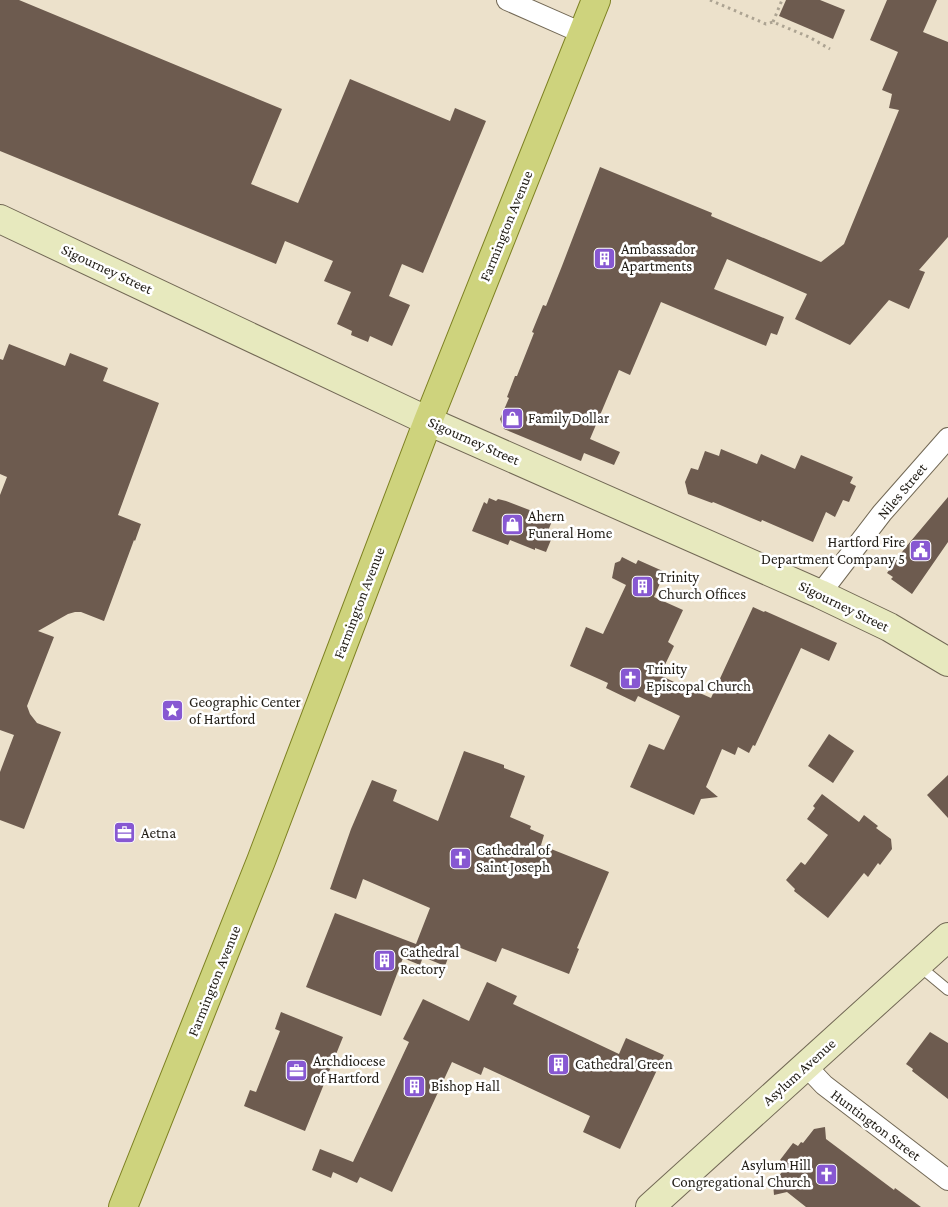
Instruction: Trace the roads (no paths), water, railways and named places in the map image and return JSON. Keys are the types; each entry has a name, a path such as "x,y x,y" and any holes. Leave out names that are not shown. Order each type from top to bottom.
{"main road":[{"name":"Farmington Avenue","path":"124,1207 265,852 428,421 596,0"},
{"name":"Sigourney Street","path":"0,218 428,421 820,594 889,627 948,662"},
{"name":"Asylum Avenue","path":"650,1207 948,937"}],"street":[{"path":"506,0 582,33"},
{"name":"Niles Street","path":"820,594 882,513 948,438"},
{"name":"Huntington Street","path":"806,1066 824,1085 948,1180"}],"lane":[{"path":"917,964 948,990"}],"place":[{"name":"Ambassador Apartments","path":"605,258"},
{"name":"Family Dollar","path":"512,418"},
{"name":"Ahern Funeral Home","path":"512,525"},
{"name":"Hartford Fire Department Company 5","path":"921,551"},
{"name":"Trinity Church Offices","path":"642,586"},
{"name":"Trinity Episcopal Church","path":"630,678"},
{"name":"Geographic Center of Hartford","path":"173,711"},
{"name":"Aetna","path":"125,833"},
{"name":"Cathedral of Saint Joseph","path":"460,859"},
{"name":"Cathedral Rectory","path":"384,961"},
{"name":"Cathedral Green","path":"559,1064"},
{"name":"Archdiocese of Hartford","path":"297,1070"},
{"name":"Bishop Hall","path":"415,1086"},
{"name":"Asylum Hill Congregational Church","path":"827,1174"}]}
